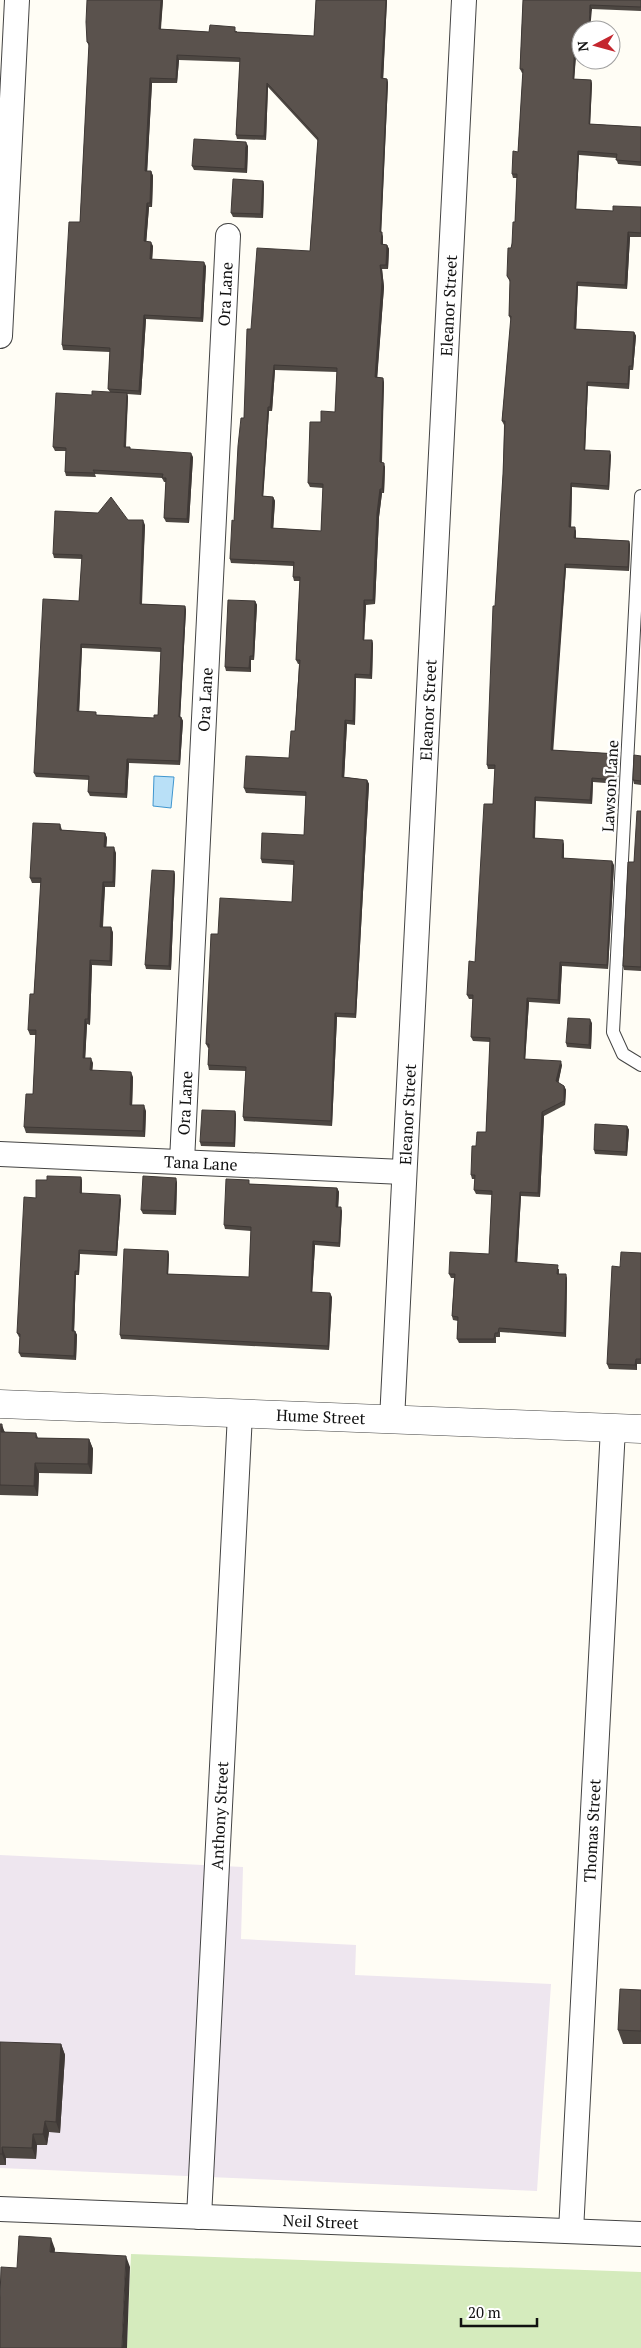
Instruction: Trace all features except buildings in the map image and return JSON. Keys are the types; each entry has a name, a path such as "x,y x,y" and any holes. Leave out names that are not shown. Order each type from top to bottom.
{"street":[{"path":"0,336 3,209 17,0"},
{"name":"Eleanor Street","path":"392,1420 403,1172 464,0"},
{"name":"Ora Lane","path":"182,1161 228,236"},
{"name":"Tana Lane","path":"0,1154 403,1172"},
{"name":"Hume Street","path":"0,1404 641,1429"},
{"name":"Anthony Street","path":"199,2217 240,1414"},
{"name":"Thomas Street","path":"571,2231 613,1428"},
{"name":"Neil Street","path":"0,2209 641,2234"}],"lane":[{"name":"Lawson Lane","path":"641,496 613,1032 616,1044 623,1054 641,1065"}],"shaded area":[{"path":"0,1855 243,1867 241,1939 356,1945 355,1975 551,1984 537,2191 0,2168"}],"green space":[{"path":"131,2254 641,2272 641,2348 127,2348"}],"water":[{"path":"154,776 174,777 171,808 153,806"}]}
